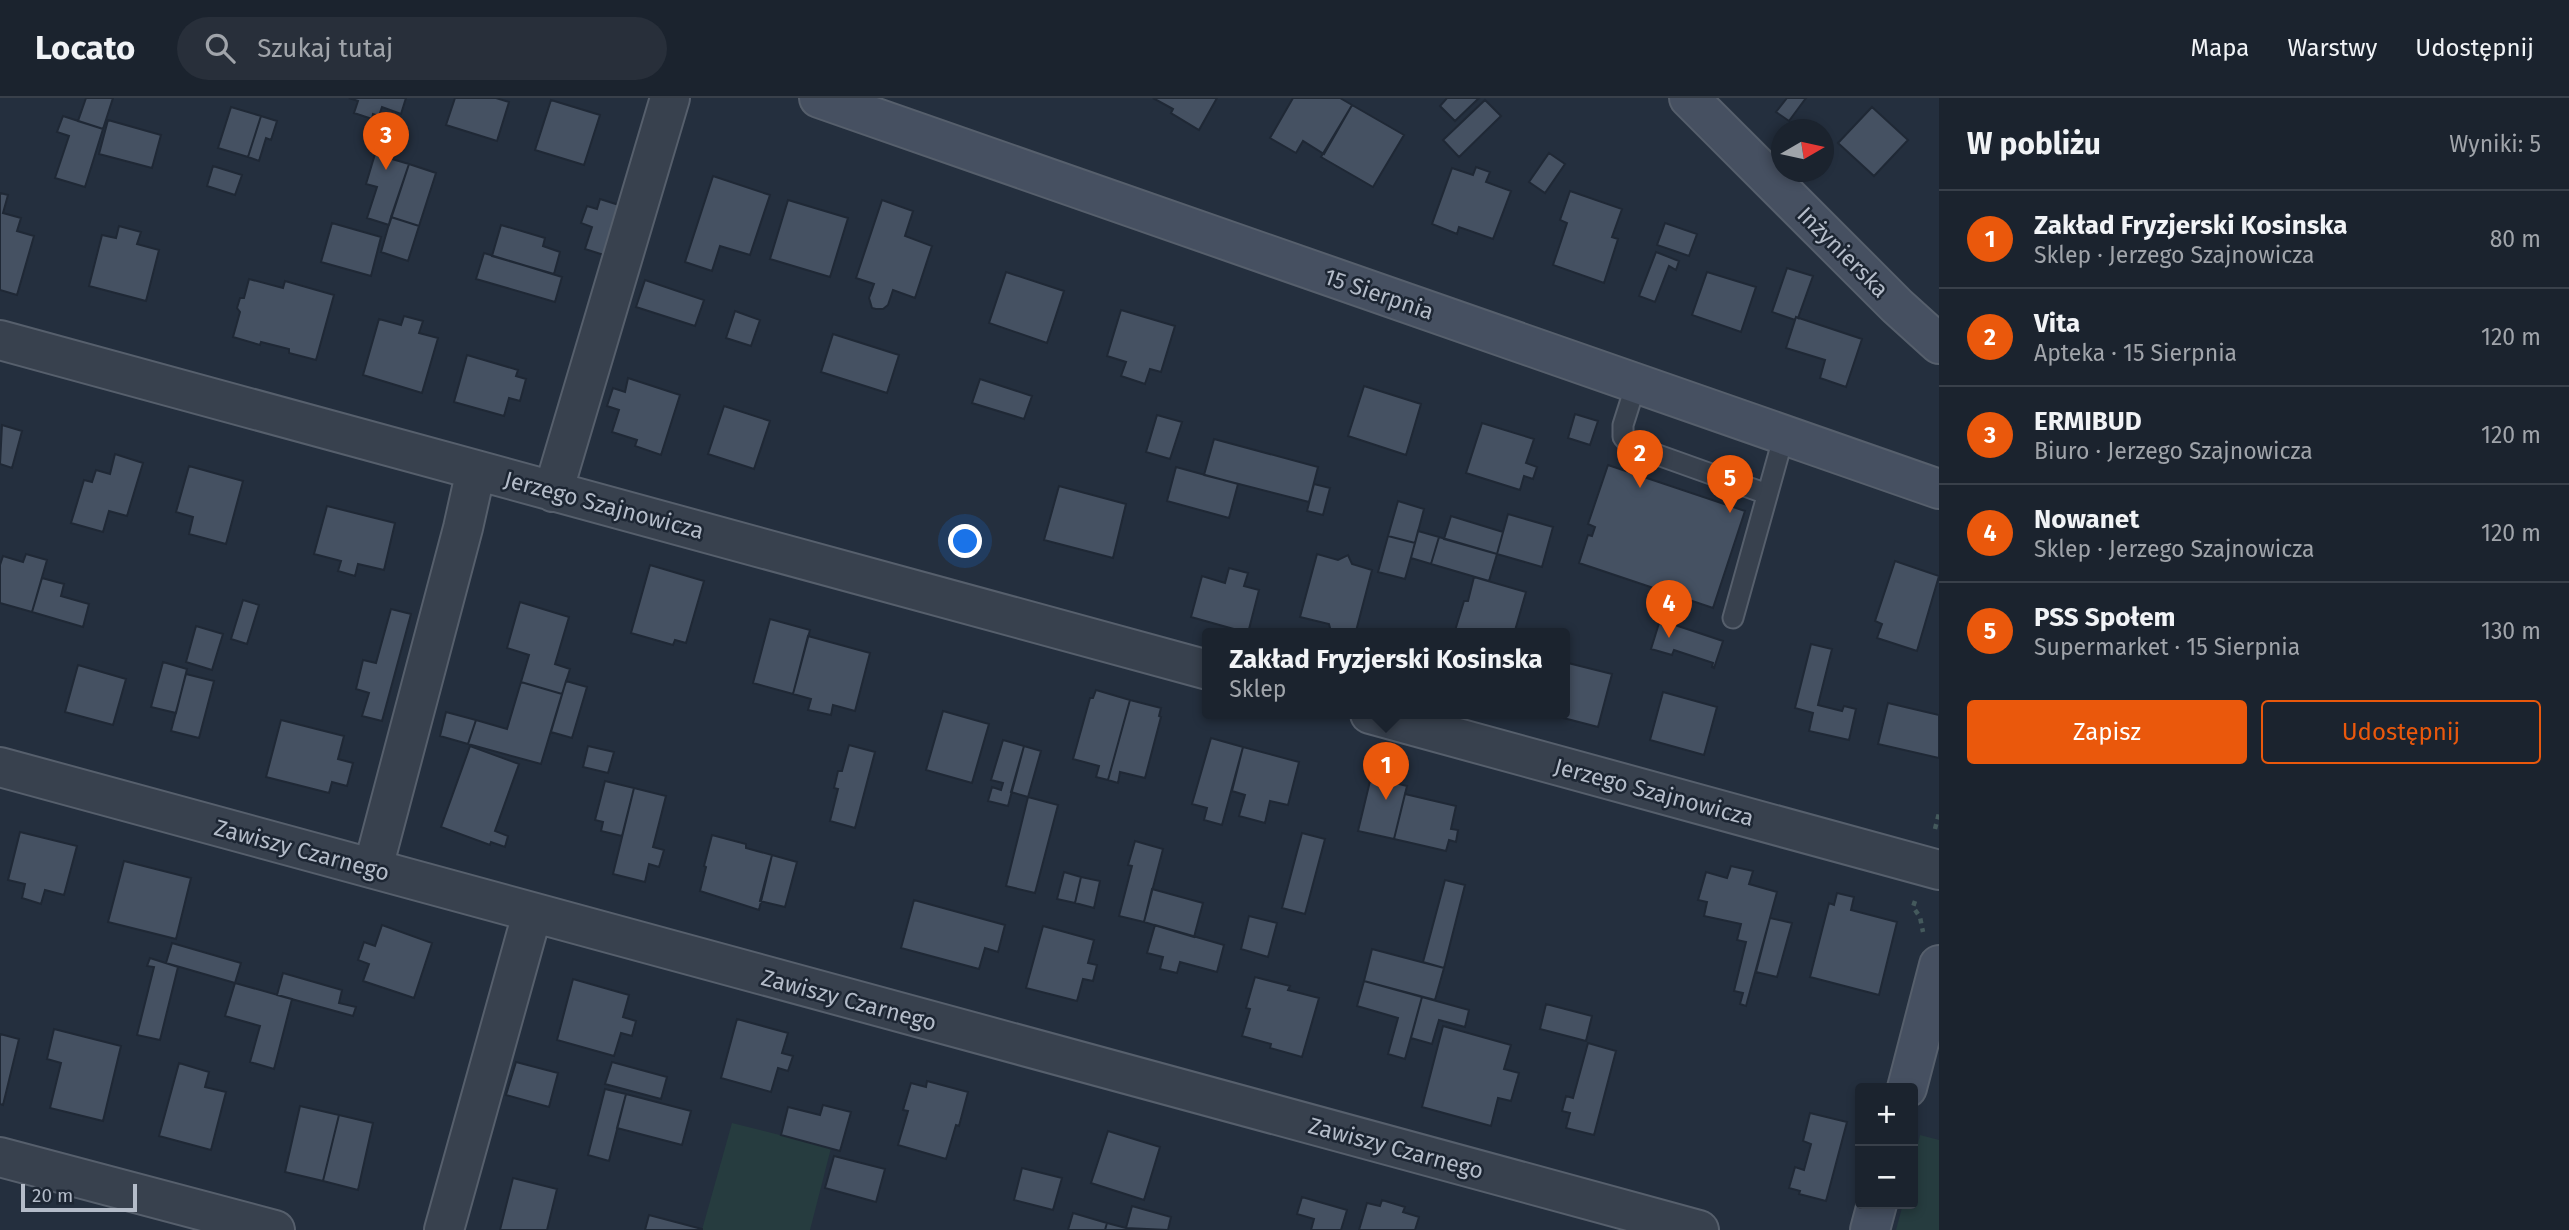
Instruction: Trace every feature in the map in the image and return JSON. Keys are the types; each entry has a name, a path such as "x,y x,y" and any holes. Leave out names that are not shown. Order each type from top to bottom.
{"main road":[{"name":"15 Sierpnia","path":"819,98 1939,489"},
{"name":"Inżynierska","path":"1689,98 1897,306 1939,344"},
{"path":"1908,1083 1939,965"},
{"path":"1870,1230 1876,1209"}],"street":[{"path":"553,492 670,98"},
{"name":"Jerzego Szajnowicza","path":"0,340 1202,668"},
{"path":"373,868 476,470"},
{"name":"Jerzego Szajnowicza","path":"1388,719 1939,870"},
{"name":"Zawiszy Czarnego","path":"0,767 1699,1230"},
{"path":"443,1230 533,914"},
{"path":"0,1157 275,1230"}],"lane":[{"path":"1636,384 1623,425 1623,437 1630,445 1767,494"},
{"path":"1733,618 1784,435"}],"green space":[{"path":"732,1123 831,1148 810,1230 702,1230"},
{"path":"1920,1135 1939,1140 1939,1230 1896,1230 1902,1209 1918,1209"}],"building":[{"path":"86,98 113,98 103,129 78,121"},
{"path":"349,98 406,98 401,114 382,107 379,116 373,114 372,119 354,113 358,101"},
{"path":"455,98 496,98 509,102 497,141 446,125"},
{"path":"1153,98 1217,98 1199,130 1171,113 1173,109"},
{"path":"1293,98 1340,98 1352,105 1324,154 1303,141 1296,153 1270,138"},
{"path":"1447,98 1479,98 1455,121 1440,106"},
{"path":"1787,98 1806,98 1790,119 1776,112"},
{"path":"551,100 600,115 584,165 535,150"},
{"path":"1485,100 1501,116 1459,157 1443,140"},
{"path":"1352,105 1404,135 1373,187 1321,157"},
{"path":"231,107 261,116 248,157 218,148"},
{"path":"1872,107 1908,140 1874,176 1838,143"},
{"path":"63,116 103,129 85,187 55,178 69,136 57,132"},
{"path":"261,116 277,121 271,140 266,138 259,161 248,157"},
{"path":"108,120 161,135 152,168 99,154"},
{"path":"1549,153 1565,164 1545,193 1529,182"},
{"path":"375,154 409,164 389,225 367,218 377,187 366,184"},
{"path":"409,164 436,173 419,226 391,217"},
{"path":"213,166 242,175 235,195 207,186"},
{"path":"1476,167 1490,172 1486,182 1511,191 1493,239 1459,227 1457,234 1432,224 1452,168 1473,175"},
{"path":"713,176 770,195 750,255 720,246 712,271 685,262"},
{"path":"1570,191 1622,209 1612,237 1618,239 1604,283 1553,265 1567,223 1560,220"},
{"path":"0,193 8,195 3,213 21,218 17,231 34,236 17,295 0,290"},
{"path":"600,199 622,206 607,256 585,249 592,227 581,223 587,206 597,209"},
{"path":"788,200 848,218 830,277 770,259"},
{"path":"882,200 913,211 905,236 932,246 915,298 893,290 888,305 883,309 876,309 872,308 869,298 874,284 856,278"},
{"path":"391,217 419,226 408,261 381,252"},
{"path":"332,223 381,237 371,276 321,262"},
{"path":"1665,223 1697,234 1689,256 1657,245"},
{"path":"501,225 545,238 543,246 560,252 554,274 492,256"},
{"path":"119,226 141,232 137,244 159,250 146,301 89,286 102,235 116,238"},
{"path":"1656,252 1679,261 1676,270 1669,266 1655,302 1639,296"},
{"path":"484,253 562,277 555,302 476,279"},
{"path":"1787,268 1813,276 1795,320 1772,312"},
{"path":"1006,272 1064,291 1047,343 989,323"},
{"path":"1707,272 1756,287 1741,332 1692,315"},
{"path":"249,279 283,288 285,281 334,295 316,360 289,353 289,349 261,342 260,345 233,337 240,312 237,308 240,298 244,298"},
{"path":"645,280 704,300 695,326 636,307"},
{"path":"1121,310 1175,326 1161,372 1150,369 1145,384 1121,376 1126,362 1107,356"},
{"path":"735,311 760,320 751,346 726,338"},
{"path":"404,316 423,321 419,333 438,338 422,393 363,375 379,319 401,325"},
{"path":"1796,317 1862,339 1846,387 1820,378 1825,360 1786,348"},
{"path":"833,334 899,355 887,393 821,372"},
{"path":"467,355 518,370 516,376 526,379 520,401 509,398 504,416 454,402"},
{"path":"628,378 680,395 661,455 635,446 637,440 612,432 619,410 607,406 613,388 625,392"},
{"path":"980,379 1032,396 1024,419 972,403"},
{"path":"1364,386 1421,404 1406,455 1348,436"},
{"path":"724,406 770,421 754,469 708,454"},
{"path":"1575,414 1598,421 1590,445 1568,438"},
{"path":"1157,415 1182,422 1170,459 1146,452"},
{"path":"1482,423 1534,439 1526,463 1537,467 1533,479 1524,476 1520,490 1466,473"},
{"path":"2,425 22,431 12,468 0,464"},
{"path":"1214,439 1318,467 1309,502 1204,475"},
{"path":"115,454 143,463 127,516 109,511 103,532 71,523 84,480 92,482 96,470 110,474"},
{"path":"1608,465 1745,511 1713,608 1579,563 1588,535 1592,536 1595,527 1588,524"},
{"path":"189,466 243,481 226,544 189,534 193,517 176,512"},
{"path":"1176,467 1238,484 1229,518 1167,501"},
{"path":"1314,484 1330,488 1323,515 1307,511"},
{"path":"1059,486 1126,504 1113,558 1044,540"},
{"path":"1398,501 1424,509 1415,543 1388,536"},
{"path":"327,506 395,523 384,570 358,564 355,576 338,571 341,561 314,554"},
{"path":"1508,514 1553,527 1542,567 1497,554"},
{"path":"1451,516 1503,532 1497,554 1444,539"},
{"path":"1418,531 1439,537 1431,564 1411,558"},
{"path":"1388,536 1415,543 1405,579 1378,572"},
{"path":"1439,537 1497,554 1489,581 1431,564"},
{"path":"26,554 47,560 32,612 0,603 0,565 3,556 23,562"},
{"path":"1317,554 1338,560 1348,555 1352,564 1372,570 1357,628 1330,628 1329,624 1300,617"},
{"path":"1895,561 1939,576 1917,651 1877,638 1882,624 1875,621"},
{"path":"650,565 704,581 686,643 675,640 673,645 631,633"},
{"path":"1229,568 1248,573 1244,586 1259,590 1249,628 1230,628 1191,617 1202,576 1225,583"},
{"path":"1474,577 1526,592 1516,628 1456,628 1464,601 1468,601"},
{"path":"42,578 64,584 61,596 89,604 83,627 32,612"},
{"path":"243,600 259,605 247,644 231,639"},
{"path":"520,602 569,617 555,664 570,669 562,694 521,682 529,655 507,648"},
{"path":"391,609 411,614 382,721 362,716 369,693 356,689 363,660 376,663"},
{"path":"770,619 810,630 793,694 753,683"},
{"path":"1660,620 1723,641 1714,668 1713,663 1674,650 1672,655 1651,649"},
{"path":"196,626 223,634 212,670 186,662"},
{"path":"808,636 870,653 855,711 833,705 831,715 808,710 811,699 793,694"},
{"path":"1811,644 1832,649 1818,705 1842,711 1844,706 1856,709 1849,740 1809,731 1813,713 1795,708"},
{"path":"163,662 187,669 176,713 151,707"},
{"path":"1570,664 1612,674 1598,727 1567,719 1570,719"},
{"path":"78,665 126,679 113,725 65,712"},
{"path":"186,674 214,681 199,738 171,731"},
{"path":"566,681 587,687 572,738 551,732"},
{"path":"521,682 562,694 541,764 468,744 476,720 507,729"},
{"path":"1096,690 1130,700 1108,780 1096,777 1099,766 1073,759 1090,698 1093,698"},
{"path":"1663,692 1717,707 1704,755 1650,740"},
{"path":"1130,700 1161,708 1161,717 1145,778 1120,772 1118,783 1108,780"},
{"path":"1888,703 1939,715 1939,758 1878,744"},
{"path":"943,711 989,724 972,783 926,770"},
{"path":"446,712 476,720 468,744 440,736"},
{"path":"281,720 344,736 338,759 353,763 347,786 332,782 329,793 266,777"},
{"path":"1211,738 1243,747 1222,825 1204,820 1207,808 1192,804"},
{"path":"1003,740 1024,746 1008,806 988,801 992,787 1001,790 1003,783 991,780"},
{"path":"849,745 875,752 855,828 830,821 838,789 834,788 838,771 842,771"},
{"path":"470,746 519,764 495,831 508,836 505,847 491,842 490,845 441,827"},
{"path":"588,746 614,752 608,773 583,767"},
{"path":"1024,746 1041,751 1028,797 1011,792"},
{"path":"1243,747 1299,762 1288,805 1270,801 1265,823 1239,816 1245,795 1232,791"},
{"path":"1371,777 1407,786 1394,839 1358,831"},
{"path":"605,781 634,788 622,836 601,831 603,822 595,820"},
{"path":"634,788 666,796 653,847 664,850 659,867 649,864 645,882 613,874"},
{"path":"1405,794 1456,806 1451,829 1458,830 1456,842 1449,840 1446,851 1394,839"},
{"path":"1028,797 1058,805 1035,893 1006,886"},
{"path":"20,832 77,846 64,895 45,890 41,904 22,898 25,884 8,880"},
{"path":"1302,833 1325,839 1305,914 1282,908"},
{"path":"712,835 746,844 746,848 772,855 759,910 700,891"},
{"path":"1135,841 1163,849 1144,922 1119,916 1132,866 1128,865"},
{"path":"772,855 797,862 785,907 760,901"},
{"path":"124,861 191,878 176,939 108,922"},
{"path":"1731,866 1753,871 1749,884 1777,892 1746,1006 1740,1004 1743,993 1734,991 1746,942 1737,940 1741,924 1704,916 1707,902 1698,900 1706,872 1727,878"},
{"path":"1064,872 1081,877 1075,903 1057,899"},
{"path":"1081,877 1100,881 1094,908 1075,903"},
{"path":"1445,880 1465,885 1444,968 1423,962"},
{"path":"1152,889 1203,903 1194,937 1144,922"},
{"path":"1837,893 1854,897 1851,910 1897,922 1879,995 1810,977 1829,903 1834,905"},
{"path":"914,900 1005,925 998,952 985,948 979,969 901,948"},
{"path":"1249,916 1277,923 1268,957 1241,949"},
{"path":"1770,918 1792,923 1777,977 1756,972"},
{"path":"382,925 432,943 414,998 363,981 369,964 358,960 364,942 375,946"},
{"path":"1155,925 1224,945 1217,972 1180,962 1177,973 1160,969 1163,957 1147,953"},
{"path":"1043,926 1094,940 1088,963 1097,965 1093,981 1083,979 1077,1001 1026,988"},
{"path":"172,943 241,963 235,983 166,963"},
{"path":"1372,949 1444,968 1435,1000 1364,981"},
{"path":"150,958 178,967 160,1040 137,1035 154,967 147,966"},
{"path":"283,973 342,990 339,1003 356,1007 353,1016 277,995"},
{"path":"1255,977 1290,986 1288,990 1319,998 1302,1057 1242,1036 1250,1009 1246,1008"},
{"path":"573,979 629,995 623,1017 636,1021 632,1036 621,1033 614,1056 557,1040"},
{"path":"1364,981 1422,997 1405,1059 1388,1054 1398,1018 1357,1006"},
{"path":"235,983 292,999 274,1069 250,1062 260,1026 225,1016"},
{"path":"1422,997 1469,1010 1465,1027 1439,1020 1432,1044 1411,1038"},
{"path":"1546,1004 1592,1016 1586,1041 1540,1029"},
{"path":"737,1019 788,1033 782,1053 793,1056 788,1071 778,1068 771,1092 721,1078"},
{"path":"1443,1026 1511,1045 1504,1069 1519,1073 1511,1101 1498,1098 1491,1126 1422,1107"},
{"path":"54,1029 121,1046 103,1121 50,1108 61,1063 47,1059"},
{"path":"0,1034 19,1039 3,1105 0,1104"},
{"path":"1588,1043 1616,1051 1594,1135 1566,1128 1570,1113 1562,1111 1566,1096 1573,1098"},
{"path":"516,1062 558,1073 549,1107 506,1095"},
{"path":"612,1062 667,1077 661,1099 605,1084"},
{"path":"179,1063 209,1072 205,1087 226,1092 211,1150 159,1136"},
{"path":"927,1081 968,1092 946,1159 898,1145 908,1111 903,1110 911,1083 926,1087"},
{"path":"605,1089 626,1094 609,1161 588,1155"},
{"path":"626,1094 691,1111 682,1145 617,1128"},
{"path":"823,1105 851,1112 840,1151 781,1135 788,1107 820,1115"},
{"path":"300,1106 339,1115 323,1181 285,1172"},
{"path":"1810,1113 1847,1122 1826,1201 1799,1194 1800,1191 1789,1188 1795,1167 1804,1170 1811,1144 1803,1141"},
{"path":"339,1115 373,1123 358,1190 323,1181"},
{"path":"1108,1131 1160,1147 1144,1200 1091,1183"},
{"path":"834,1156 885,1169 876,1202 825,1188"},
{"path":"1022,1168 1062,1178 1053,1210 1014,1200"},
{"path":"513,1178 557,1189 547,1230 500,1230"},
{"path":"1302,1197 1347,1210 1341,1230 1311,1230 1314,1219 1297,1214"},
{"path":"1382,1200 1405,1207 1403,1212 1419,1217 1415,1230 1359,1230 1367,1203 1380,1206"},
{"path":"1132,1206 1171,1217 1168,1230 1126,1228"},
{"path":"1073,1213 1107,1223 1105,1230 1068,1230"},
{"path":"649,1215 702,1229 702,1230 645,1230"},
{"path":"1107,1223 1126,1228 1133,1230 1105,1230"}],"place":[{"name":"ERMIBUD","path":"386,170"},
{"name":"Vita","path":"1640,488"},
{"name":"PSS Społem","path":"1730,513"},
{"name":"Nowanet","path":"1669,638"},
{"name":"Zakład Fryzjerski Kosinska","path":"1386,800"}]}
